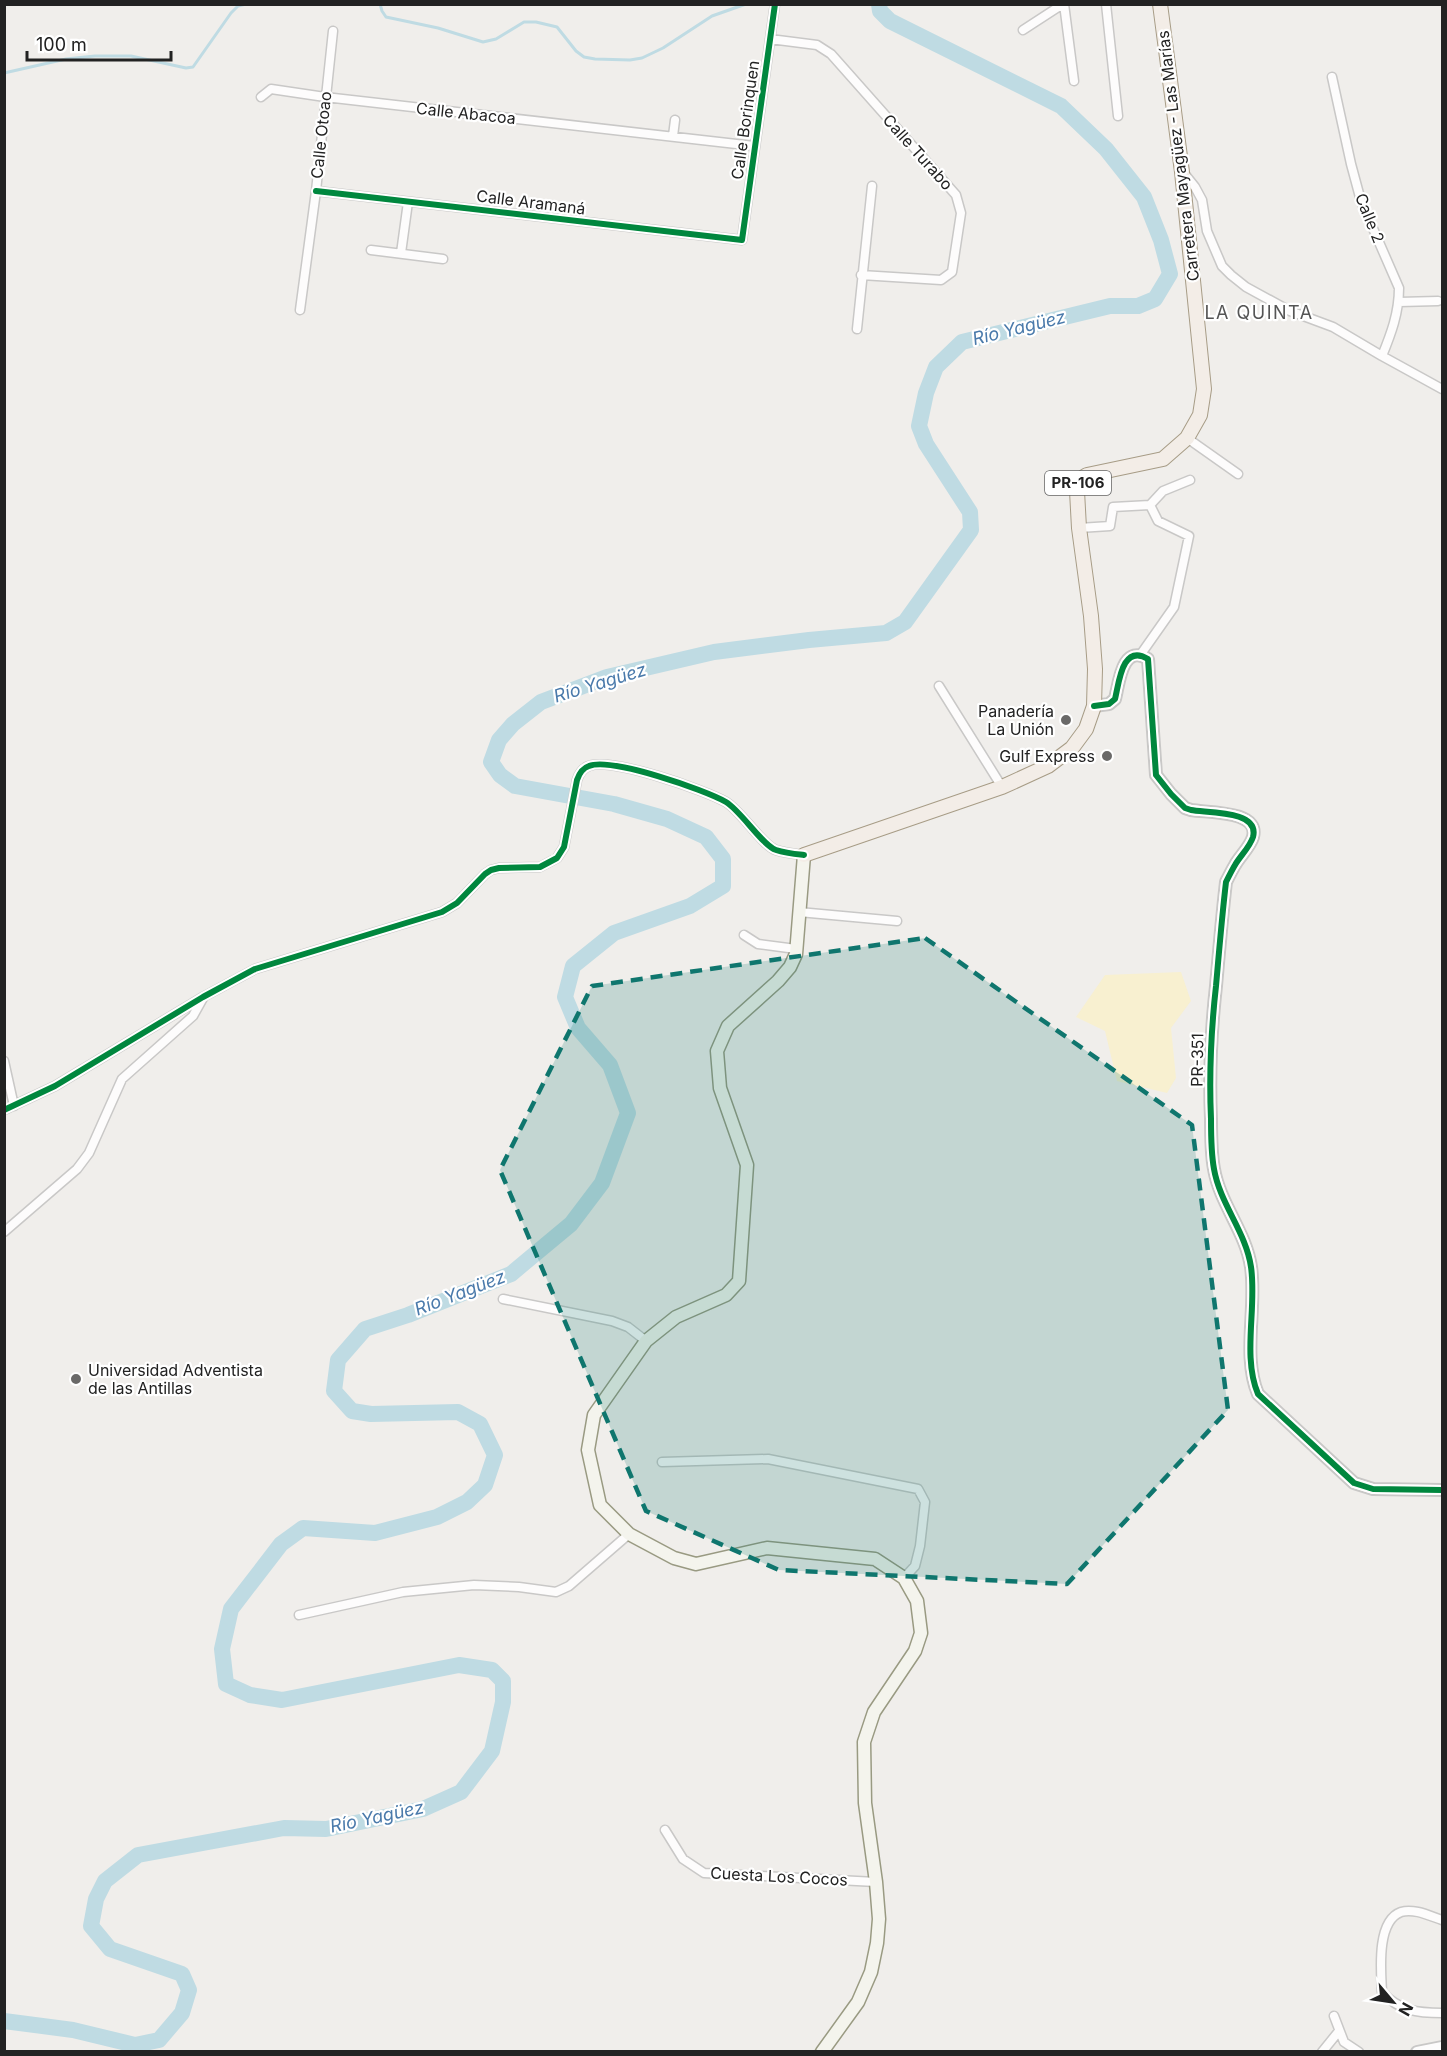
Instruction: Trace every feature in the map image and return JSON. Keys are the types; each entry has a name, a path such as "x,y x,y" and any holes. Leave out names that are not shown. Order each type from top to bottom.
{"main road":[{"name":"Carretera Mayagüez - Las Marías","path":"804,855 1002,787 1048,766 1072,748 1086,729 1094,706 1095,669 1091,616 1079,528 1077,491 1079,480 1087,475 1163,459 1187,438 1200,415 1204,389 1182,172 1160,4"},
{"path":"804,855 796,949 790,967 778,981 728,1026 717,1051 720,1088 747,1165 739,1281 726,1295 676,1317 646,1341 594,1415 588,1450 600,1505 629,1534 674,1558 696,1564 767,1548 875,1559 904,1578 916,1601 921,1633 915,1651 874,1712 864,1742 865,1803 879,1919 871,1972 858,2002 822,2052"}],"street":[{"name":"Calle Borinquen","path":"742,240 775,4"},
{"path":"1023,30 1063,4 1074,81"},
{"path":"1106,4 1118,116"},
{"name":"Calle Otoao","path":"300,310 316,191 333,31"},
{"name":"Calle Turabo","path":"770,39 817,45 831,54 956,195 960,213 952,272 941,280 861,274"},
{"name":"Calle 2","path":"1332,77 1361,201 1399,288 1394,328 1382,356"},
{"name":"Calle Abacoa","path":"261,97 271,89 754,146"},
{"path":"673,136 675,120"},
{"path":"1182,172 1195,187 1202,200 1207,231 1222,266 1231,275 1246,287 1290,311 1333,327 1443,388"},
{"path":"857,329 872,186"},
{"name":"Calle Aramaná","path":"316,191 742,240"},
{"path":"401,253 408,201"},
{"path":"371,250 443,259"},
{"path":"1399,302 1438,301"},
{"path":"1187,438 1238,474"},
{"path":"1079,528 1110,526 1113,507 1150,505 1163,492 1190,480"},
{"path":"1094,706 1109,704 1115,699 1124,663 1135,654 1141,654 1174,607 1189,536 1158,521 1150,505"},
{"name":"PR-351","path":"1141,654 1148,658 1150,667 1156,775 1185,808 1239,816 1250,822 1253,827 1252,839 1234,865 1227,882 1210,1033 1209,1078 1214,1168 1218,1187 1239,1230 1251,1263 1253,1279 1251,1329 1255,1386 1263,1401 1354,1483 1373,1489 1443,1490"},
{"path":"939,686 1002,787"},
{"path":"4,1110 55,1086 203,997 255,969 442,912 457,903 492,870 540,867 551,863 564,848 577,780 580,773 588,766 600,764 625,767 698,789 728,803 774,850 804,855"},
{"path":"799,912 897,921"},
{"path":"744,935 758,944 796,949"},
{"path":"4,1232 77,1169 89,1153 122,1079 193,1016 203,997"},
{"path":"4,1061 14,1106"},
{"path":"503,1299 612,1321 628,1327 646,1341"},
{"path":"662,1462 768,1459 918,1489 925,1502 920,1546 915,1566 904,1578"},
{"path":"299,1615 404,1592 474,1585 519,1587 556,1592 569,1586 629,1534"},
{"name":"Cuesta Los Cocos","path":"665,1830 682,1859 704,1873 876,1882"},
{"path":"1443,1920 1420,1912 1400,1912 1388,1923 1381,1950 1382,1992 1391,2002 1406,2010 1443,2013"},
{"path":"1334,2016 1344,2042 1359,2052"},
{"path":"1322,2052 1340,2031"},
{"path":"1417,2052 1443,2047"}],"highlighted area":[{"path":"925,938 1192,1125 1228,1410 1067,1584 779,1570 646,1511 500,1170 592,986"}],"sand":[{"path":"1181,972 1191,1001 1171,1028 1176,1078 1167,1093 1117,1081 1105,1031 1076,1017 1105,975"}],"waterway":[{"path":"4,73 66,59 95,56 131,56 186,68 193,67 231,13 238,6 246,4"},
{"path":"380,4 386,17 438,28 483,42 496,39 524,22 536,22 557,27 576,51 584,57 630,60 642,58 663,48 712,16 746,4"},
{"name":"Río Yagüez","path":"4,2021 73,2030 135,2045 159,2040 182,2013 189,1990 182,1974 110,1949 91,1926 96,1899 105,1881 138,1855 284,1828 326,1829 423,1809 461,1792 492,1751 503,1702 503,1681 492,1670 459,1665 282,1700 250,1695 226,1684 222,1649 231,1609 281,1544 303,1528 375,1533 437,1517 467,1502 485,1485 495,1455 480,1424 458,1412 371,1414 352,1411 334,1391 338,1360 365,1329 408,1315 511,1274 571,1224 602,1183 628,1113 610,1065 578,1028 565,997 573,966 614,933 690,906 723,886 723,859 706,837 667,819 614,804 515,786 500,775 491,762 499,740 513,724 541,702 607,677 714,652 886,633 905,622 971,530 970,512 926,444 919,426 926,393 936,367 962,342 1110,306 1138,306 1155,299 1170,274 1161,240 1144,197 1106,149 1061,106 890,21 880,11 879,4"}],"cycle path":[{"path":"316,191 742,240 775,4"},
{"path":"1094,706 1109,704 1115,699 1120,675 1127,660 1139,655 1148,659 1156,775 1185,808 1231,814 1249,822 1253,828 1252,841 1226,882 1213,1019 1210,1086 1214,1169 1217,1182 1244,1242 1251,1267 1250,1348 1253,1379 1258,1394 1354,1483 1373,1489 1442,1490"},
{"path":"4,1110 55,1086 203,997 255,969 442,912 457,903 491,870 540,867 557,858 564,847 577,780 589,766 600,764 636,770 715,797 732,806 771,847 783,852 804,855"}],"place":[{"name":"Panadería La Unión","path":"1066,720"},
{"name":"Gulf Express","path":"1107,756"},
{"name":"Universidad Adventista de las Antillas","path":"76,1379"}],"district":[{"name":"LA QUINTA","path":"1259,313"}]}
